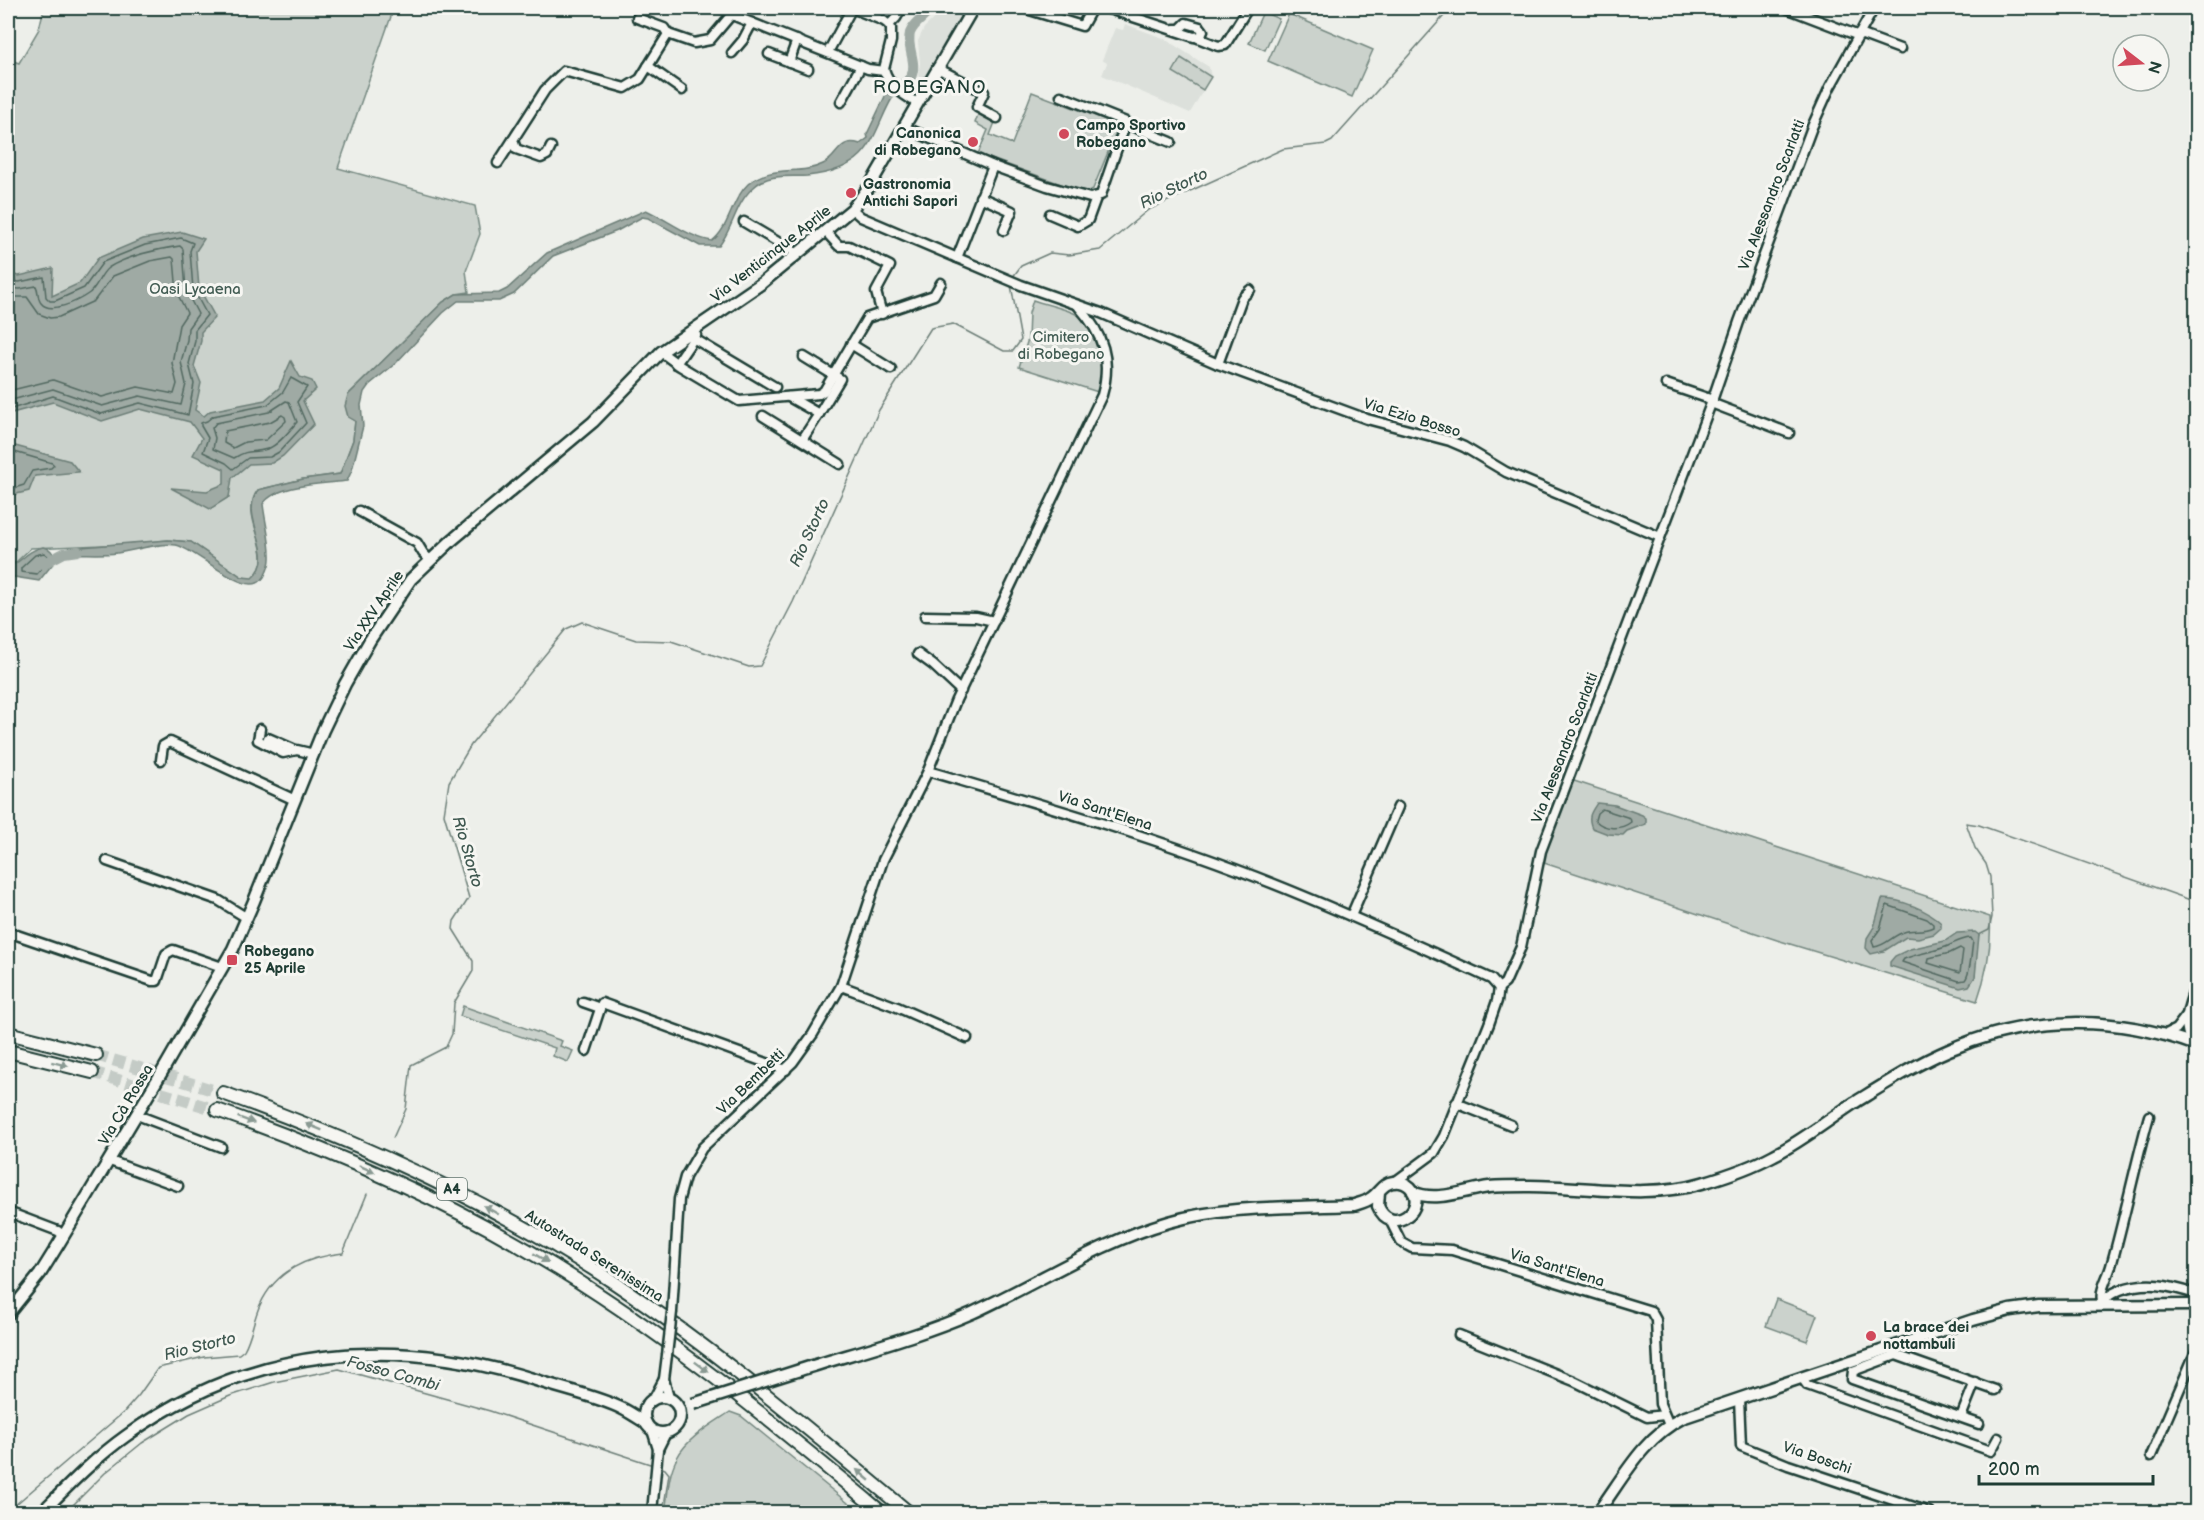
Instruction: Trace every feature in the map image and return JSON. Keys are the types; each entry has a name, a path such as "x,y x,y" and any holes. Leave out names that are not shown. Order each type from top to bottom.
{"highway":[{"path":"8,1033 96,1054"},
{"path":"8,1052 92,1072"},
{"name":"Autostrada Serenissima","path":"223,1093 292,1118 376,1153 469,1197 574,1258 613,1282 725,1362 908,1512"},
{"name":"Autostrada Serenissima","path":"217,1110 311,1144 370,1170 526,1249 603,1297 686,1355 766,1416 881,1512"}],"main road":[{"name":"Via Venticinque Aprile","path":"660,352 752,291 852,209 868,187 973,8"},
{"name":"Via XXV Aprile","path":"254,901 345,684 396,599 430,560 605,411 660,352"},
{"name":"Via Cà Rossa","path":"8,1311 40,1274 110,1161 222,967 254,901"},
{"path":"621,1408 661,1434 666,1433 675,1428 680,1416 693,1404 942,1325 1008,1296 1129,1235 1172,1221 1222,1212 1354,1205 1368,1200 1387,1184 1396,1181 1421,1195 1444,1195 1491,1187 1540,1186 1621,1191 1665,1190 1700,1184 1774,1155 1905,1072 1948,1050 1988,1035 2013,1028 2078,1022 2122,1025 2166,1035 2194,1045"},
{"path":"1412,1190 1415,1199 1414,1208"},
{"path":"1379,1192 1377,1203 1385,1216"},
{"path":"1354,1205 1385,1216 1403,1219 1414,1208 1444,1195"},
{"path":"1598,1512 1667,1420 1682,1418 1802,1378 1895,1352 1973,1320 2010,1310 2038,1306 2196,1305"},
{"path":"42,1512 99,1457 157,1415 209,1388 256,1371 294,1362 360,1353 426,1355 508,1371 621,1408 634,1409 663,1396 693,1404"},
{"path":"672,1400 679,1408 680,1416"},
{"path":"649,1427 644,1413 651,1401"}],"street":[{"path":"721,8 734,12 749,22 861,66 874,71 884,71"},
{"path":"828,52 852,8 884,21 891,28 891,41 884,71 896,88 916,103"},
{"path":"889,25 902,8"},
{"path":"1023,8 1082,26 1092,8"},
{"path":"1106,8 1174,29 1218,46 1225,45 1248,8"},
{"path":"1786,8 1900,49"},
{"name":"Via Alessandro Scarlatti","path":"1396,1181 1434,1152 1444,1136 1494,1009 1499,988 1505,983 1521,946 1541,851 1712,402 1739,322 1812,126 1830,87 1874,8"},
{"path":"732,53 743,40 751,11"},
{"path":"637,18 664,28 668,34 694,43 710,40 734,12"},
{"path":"498,163 545,90 564,71 625,88 640,79 668,34"},
{"path":"789,62 797,40"},
{"path":"769,54 808,69"},
{"path":"648,66 682,90"},
{"path":"841,102 861,66"},
{"path":"937,68 984,92 977,107 997,118"},
{"path":"1061,96 1172,142"},
{"path":"904,127 993,166 1047,186 1096,198 1101,195 1126,124"},
{"path":"513,140 516,149 541,158 547,155 551,147"},
{"path":"852,209 861,217 957,258 993,166"},
{"path":"980,197 1012,211 1004,230"},
{"path":"1050,214 1078,226 1088,220 1096,198"},
{"path":"744,222 798,254"},
{"path":"826,232 839,246 849,246 890,266 876,292 882,314"},
{"name":"Via Ezio Bosso","path":"957,258 1021,285 1101,314 1218,364 1367,419 1450,441 1506,472 1660,537"},
{"path":"660,352 739,402 819,394 824,391 867,318 934,295 941,283"},
{"path":"1218,364 1242,298 1250,290"},
{"path":"928,771 961,691 1102,395 1107,378 1105,352 1090,320 1079,307"},
{"path":"676,364 708,320"},
{"path":"693,338 775,387"},
{"path":"851,344 891,369"},
{"path":"802,440 840,380 804,357"},
{"path":"1666,384 1789,432"},
{"path":"789,397 819,414"},
{"path":"763,416 840,464"},
{"path":"359,511 417,543 430,560"},
{"path":"925,615 976,617 994,621"},
{"path":"918,654 961,691"},
{"path":"260,729 258,740 283,753 293,749"},
{"path":"268,738 293,749 314,754"},
{"path":"161,760 163,746 170,742 295,800"},
{"name":"Via Sant'Elena","path":"928,771 1080,815 1272,883 1351,915 1491,979 1499,988"},
{"name":"Via Bembetti","path":"664,1379 672,1312 678,1208 685,1177 702,1148 786,1070 802,1051 841,986 883,860 928,771"},
{"path":"1351,915 1398,807"},
{"path":"107,861 218,900 247,918"},
{"path":"8,932 152,981 157,981 166,954 173,950 222,967"},
{"path":"2166,1035 2180,1025 2186,1016 2196,984"},
{"path":"841,986 897,1007 967,1038"},
{"path":"583,1002 600,1008"},
{"path":"586,1051 603,1003 786,1070"},
{"path":"2186,1016 2186,1031 2194,1045"},
{"path":"1456,1103 1511,1125"},
{"path":"137,1115 221,1147"},
{"path":"2103,1306 2101,1293 2111,1266 2149,1116"},
{"path":"110,1161 178,1186"},
{"path":"1412,1190 1408,1178 1414,1168"},
{"path":"8,1212 58,1231 64,1236"},
{"path":"1385,1216 1398,1236"},
{"path":"1398,1236 1398,1226 1403,1219"},
{"name":"Via Sant'Elena","path":"1398,1236 1402,1243 1412,1248 1452,1250 1651,1311 1656,1320 1660,1404 1667,1420"},
{"path":"2103,1306 2106,1298 2111,1294 2143,1284 2157,1284 2196,1294"},
{"path":"1459,1335 1574,1381 1647,1417 1667,1420"},
{"path":"2151,1456 2196,1351"},
{"path":"1979,1424 1852,1379 1853,1371 1895,1352 1995,1390"},
{"path":"1802,1378 1807,1385 1991,1450 1998,1438"},
{"path":"664,1379 672,1400"},
{"path":"651,1401 664,1379"},
{"path":"1961,1417 1975,1383"},
{"name":"Via Boschi","path":"1739,1399 1740,1446 1788,1465 1929,1512"},
{"path":"649,1427 658,1449 652,1512"},
{"path":"658,1449 666,1433"}],"shaded area":[{"path":"945,8 964,10 923,79 918,76 920,64 918,41 924,28"},
{"path":"1125,24 1163,38 1209,67 1211,77 1190,113 1102,75 1107,63 1102,60 1115,28 1123,30"}],"green space":[{"name":"Oasi Lycaena","path":"44,8 394,8 338,168 475,206 480,234 466,271 469,292 456,294 443,302 348,395 348,417 355,421 353,440 340,474 303,479 258,490 253,501 252,512 262,558 260,569 252,579 242,577 191,542 168,540 31,548 16,562 8,564 8,59 19,63 39,29"},
{"path":"1263,12 1279,19 1265,50 1249,43"},
{"path":"1289,14 1373,50 1352,97 1268,61"},
{"path":"1181,58 1211,77 1203,90 1173,72"},
{"path":"1032,92 1119,125 1093,189 1086,193 978,154 988,130 975,123 979,112 996,120 990,135 1012,144"},
{"name":"Cimitero di Robegano","path":"1033,300 1078,315 1092,329 1100,349 1101,372 1098,392 1019,367 1028,339 1029,313"},
{"path":"1568,779 1990,917 1988,959 1977,1001 1777,940 1538,861"},
{"path":"463,1006 562,1041 560,1046 573,1051 568,1062 553,1056 555,1048 460,1016"},
{"path":"1776,1299 1817,1315 1807,1341 1766,1326"},
{"path":"730,1412 741,1416 859,1512 665,1512 672,1471 681,1451 700,1432"}],"water":[{"path":"889,88 896,92 867,149 861,155 849,164 829,172 772,178 760,183 743,200 719,246 700,246 642,217 617,231 553,256 514,294 499,301 458,301 443,313 396,363 369,385 364,392 361,405 363,426 347,481 314,484 278,492 263,504 270,546 270,562 264,577 257,583 247,584 235,579 185,549 170,544 111,554 66,554 63,551 81,547 168,540 191,542 242,577 252,578 260,568 262,558 252,512 253,501 258,490 303,479 340,474 353,440 355,421 348,417 345,406 348,395 443,302 456,294 499,293 507,289 547,253 646,210 686,232 712,241 718,236 742,191 757,178 766,174 823,164 843,145 860,144 868,138 867,134"},
{"path":"182,232 204,239 196,251 199,288 215,317 201,332 201,341 194,366 201,383 195,410 204,416 210,411 265,400 279,388 291,361 300,377 312,381 316,389 303,401 314,424 283,456 272,463 249,464 232,478 229,497 210,509 171,488 207,491 224,484 224,469 193,455 202,438 190,422 140,409 102,421 53,402 12,413 8,423 8,274 19,276 53,268 52,296 80,283 98,258 143,239"},
{"path":"8,444 70,461 79,472 35,476 29,491 8,496"},
{"path":"43,547 53,553 56,560 39,581 8,576 8,567 32,551"},
{"path":"1597,803 1615,805 1642,815 1646,818 1646,824 1627,831 1623,835 1608,834 1592,828 1590,815"},
{"path":"1882,899 1906,903 1922,910 1936,918 1941,923 1941,928 1934,934 1918,938 1906,937 1884,951 1871,954 1866,948 1867,938 1874,927"},
{"path":"1975,932 1979,935 1975,977 1969,986 1960,988 1890,966 1895,956 1910,949 1945,941 1957,933"}],"waterway":[{"path":"890,95 895,88 911,77 913,66 909,44 910,33 932,8"},
{"name":"Rio Storto","path":"1012,278 1021,266 1050,253 1069,255 1100,250 1148,210 1283,149 1326,144 1332,141 1451,8"},
{"name":"Rio Storto","path":"393,1138 406,1109 411,1065 446,1047 452,1034 454,1003 473,971 473,961 453,929 454,921 469,898 444,814 449,782 471,745 566,629 582,622 636,640 671,641 749,667 760,666 793,602 879,410 931,328 953,324 1004,351 1013,351 1021,340 1011,285"},
{"path":"43,564 64,553 78,551"},
{"path":"1979,935 1989,930 1992,917 1990,877 1986,864 1975,848 1966,823 1979,825 2196,902"},
{"name":"Rio Storto","path":"8,1511 124,1412 158,1368 204,1357 239,1354 244,1350 260,1305 267,1293 284,1274 305,1262 343,1253 367,1194"},
{"name":"Fosso Combi","path":"66,1512 105,1473 142,1443 189,1414 230,1396 274,1382 339,1369 490,1411 653,1465"},
{"name":"Fosso Combi","path":"660,1467 669,1474 663,1512"},
{"name":"Fosso Combi","path":"1039,1512 1044,1509 1054,1511"}],"tunnel":[{"path":"96,1055 223,1093"},
{"path":"92,1072 217,1110"}],"place":[{"name":"Campo Sportivo Robegano","path":"1064,134"},
{"name":"Canonica di Robegano","path":"973,142"},
{"name":"Gastronomia Antichi Sapori","path":"851,193"},
{"name":"Robegano 25 Aprile","path":"232,960"},
{"name":"La brace dei nottambuli","path":"1871,1336"}],"district":[{"name":"ROBEGANO","path":"930,87"}]}
